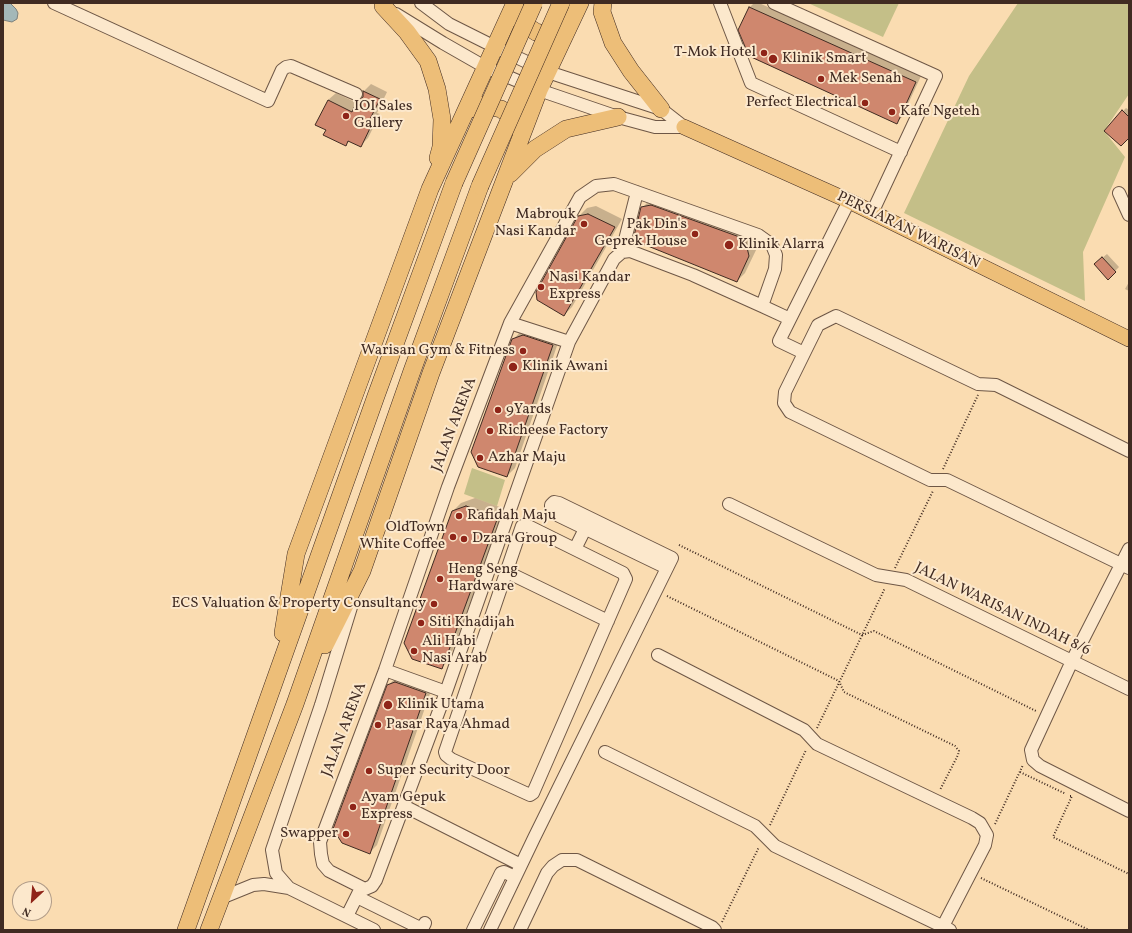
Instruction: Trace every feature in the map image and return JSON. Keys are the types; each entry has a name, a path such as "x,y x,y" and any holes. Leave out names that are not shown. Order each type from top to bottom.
{"highway":[{"path":"275,678 296,554 430,189 514,3"},
{"path":"518,3 518,11 522,23 536,32 551,36 558,32 571,20"},
{"path":"186,930 275,678 454,183 534,3"},
{"path":"209,930 295,704 412,371 480,186 561,3"},
{"path":"295,704 362,571 430,373 539,90 580,3"},
{"path":"602,3 602,12 613,43 631,71 661,109"},
{"path":"381,4 408,32 428,61 437,89 442,119 441,147 430,189"},
{"path":"458,126 470,111 483,105 501,109 515,119 518,129 516,149"},
{"path":"507,176 534,149 566,130 618,117"}],"main road":[{"name":"PERSIARAN WARISAN","path":"684,127 849,201 1129,339"}],"street":[{"path":"421,3 449,24 548,72 661,109 684,127"},
{"path":"720,3 751,83 901,152"},
{"path":"774,3 936,76 872,213"},
{"path":"381,4 443,43 485,67 539,90 618,117 655,127 684,127"},
{"path":"61,5 268,101 282,70 291,66 356,94"},
{"name":"JALAN ARENA","path":"359,892 323,864 320,842 385,670 448,488 510,323 580,197 596,186 614,184 758,235 772,245 776,255 775,269 762,306"},
{"path":"622,252 637,192"},
{"path":"1119,193 1129,215"},
{"path":"804,353 779,341 849,201"},
{"path":"347,916 359,892 372,886 376,880 446,692 569,342 614,259 622,252 630,251 693,275 790,319"},
{"path":"1125,566 947,480 930,480 790,412 784,403 785,392 818,324 836,316 978,384 996,385 1129,451"},
{"path":"510,323 569,342"},
{"path":"559,502 670,563 585,529 555,514 550,507 552,503 559,502"},
{"name":"JALAN WARISAN INDAH 8/6","path":"729,504 876,575 906,580 1129,689"},
{"path":"526,525 623,573 626,576 533,793 530,795 527,795 451,759 445,752 507,572 522,526 526,525"},
{"path":"575,549 585,529"},
{"path":"1129,549 1125,566 1072,661 1031,750 1033,760 1040,766 1129,810"},
{"path":"490,930 670,563"},
{"path":"289,888 276,873 272,850 321,705 362,571"},
{"path":"507,572 608,621"},
{"path":"604,752 755,826 775,846 944,929 985,845 987,835 980,823 817,744 804,730 658,655"},
{"path":"385,670 446,692"},
{"path":"404,806 521,865"},
{"path":"520,930 547,873 552,866 562,860 577,860 712,927 718,927"},
{"path":"473,930 501,873 504,872 515,877"},
{"path":"221,898 253,886 264,884 289,888 374,930"},
{"path":"359,892 422,929 426,923"}],"path":[{"path":"718,927 812,738 983,385"},
{"path":"679,545 862,635 874,631 1046,716"},
{"path":"656,591 839,681 844,692 955,746 959,751 958,755 935,800"},
{"path":"987,835 992,830 1031,750"},
{"path":"1020,772 1072,796 1053,837 1129,874"},
{"path":"970,873 1089,930"}],"shaded area":[{"path":"3,3 10,3 16,9 18,13 17,19 12,22 3,20"},
{"path":"808,3 899,3 883,37"},
{"path":"1018,3 1129,3 1129,94 1104,131 1125,157 1083,252 1085,301 904,213 969,76"},
{"path":"472,468 505,480 497,506 464,494"}],"building":[{"path":"749,7 916,82 897,124 749,56 738,30"},
{"name":"IOI Sales Gallery","path":"363,91 380,99 369,121 373,122 361,147 348,141 346,146 323,135 326,130 315,125 328,100 352,112 357,101 363,97"},
{"path":"1122,110 1129,117 1129,138 1121,146 1104,131"},
{"path":"651,205 745,239 749,256 737,282 633,240 641,207"},
{"path":"588,214 615,227 564,316 537,300 536,292 578,216"},
{"path":"1102,257 1116,272 1108,280 1094,264"},
{"path":"523,335 553,345 507,477 478,467 471,452 512,339"},
{"path":"466,506 498,517 442,669 412,659 404,643 452,511"},
{"path":"395,682 426,693 370,854 342,843 333,829 387,685"}],"place":[{"name":"T-Mok Hotel","path":"764,53"},
{"name":"Klinik Smart","path":"773,59"},
{"name":"Mek Senah","path":"821,79"},
{"name":"Perfect Electrical","path":"865,103"},
{"name":"Kafe Ngeteh","path":"892,112"},
{"name":"IOI Sales Gallery","path":"346,116"},
{"name":"Mabrouk Nasi Kandar","path":"584,224"},
{"name":"Pak Din's Geprek House","path":"695,234"},
{"name":"Klinik Alarra","path":"729,245"},
{"name":"Nasi Kandar Express","path":"541,287"},
{"name":"Warisan Gym & Fitness","path":"523,351"},
{"name":"Klinik Awani","path":"513,367"},
{"name":"9Yards","path":"498,410"},
{"name":"Richeese Factory","path":"490,431"},
{"name":"Azhar Maju","path":"480,458"},
{"name":"Rafidah Maju","path":"459,516"},
{"name":"OldTown White Coffee","path":"453,537"},
{"name":"Dzara Group","path":"464,539"},
{"name":"Heng Seng Hardware","path":"440,579"},
{"name":"ECS Valuation & Property Consultancy","path":"434,604"},
{"name":"Siti Khadijah","path":"421,623"},
{"name":"Ali Habi Nasi Arab","path":"414,651"},
{"name":"Klinik Utama","path":"388,705"},
{"name":"Pasar Raya Ahmad","path":"378,725"},
{"name":"Super Security Door","path":"369,771"},
{"name":"Ayam Gepuk Express","path":"353,807"},
{"name":"Swapper","path":"346,834"}]}
